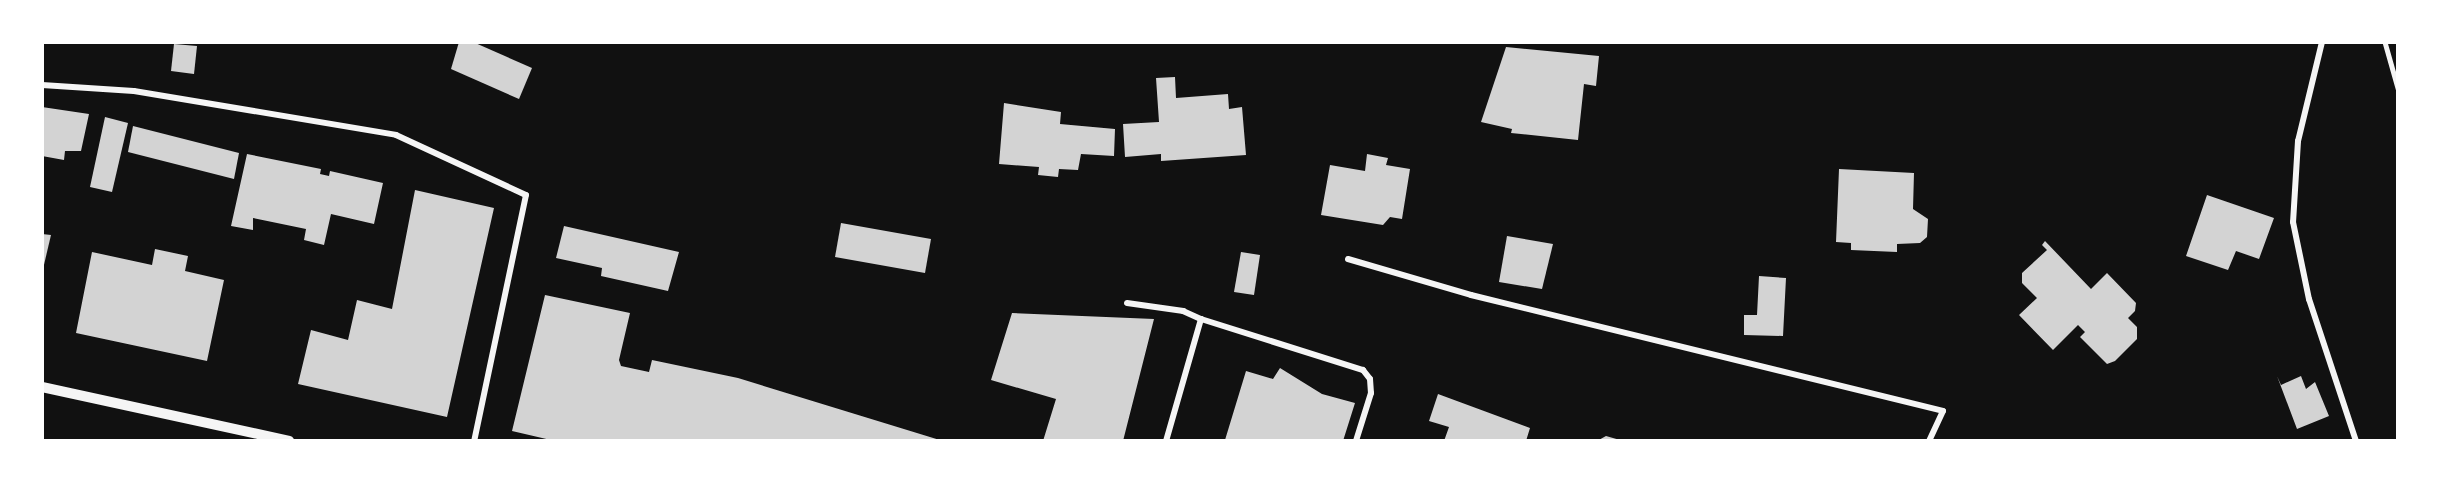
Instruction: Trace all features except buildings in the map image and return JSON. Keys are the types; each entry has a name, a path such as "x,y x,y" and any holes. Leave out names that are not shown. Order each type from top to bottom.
{"street":[{"path":"2322,42 2298,141 2293,222 2309,299 2356,441"},
{"path":"42,85 134,91 396,135 526,195 474,441"},
{"path":"1348,259 1471,296 1943,411 1929,441"},
{"path":"1127,303 1183,311 1201,319 1363,370 1370,379 1371,393 1356,441"},
{"path":"1166,441 1201,319"},
{"path":"42,387 289,441"}],"lane":[{"path":"2385,42 2398,88"}]}
